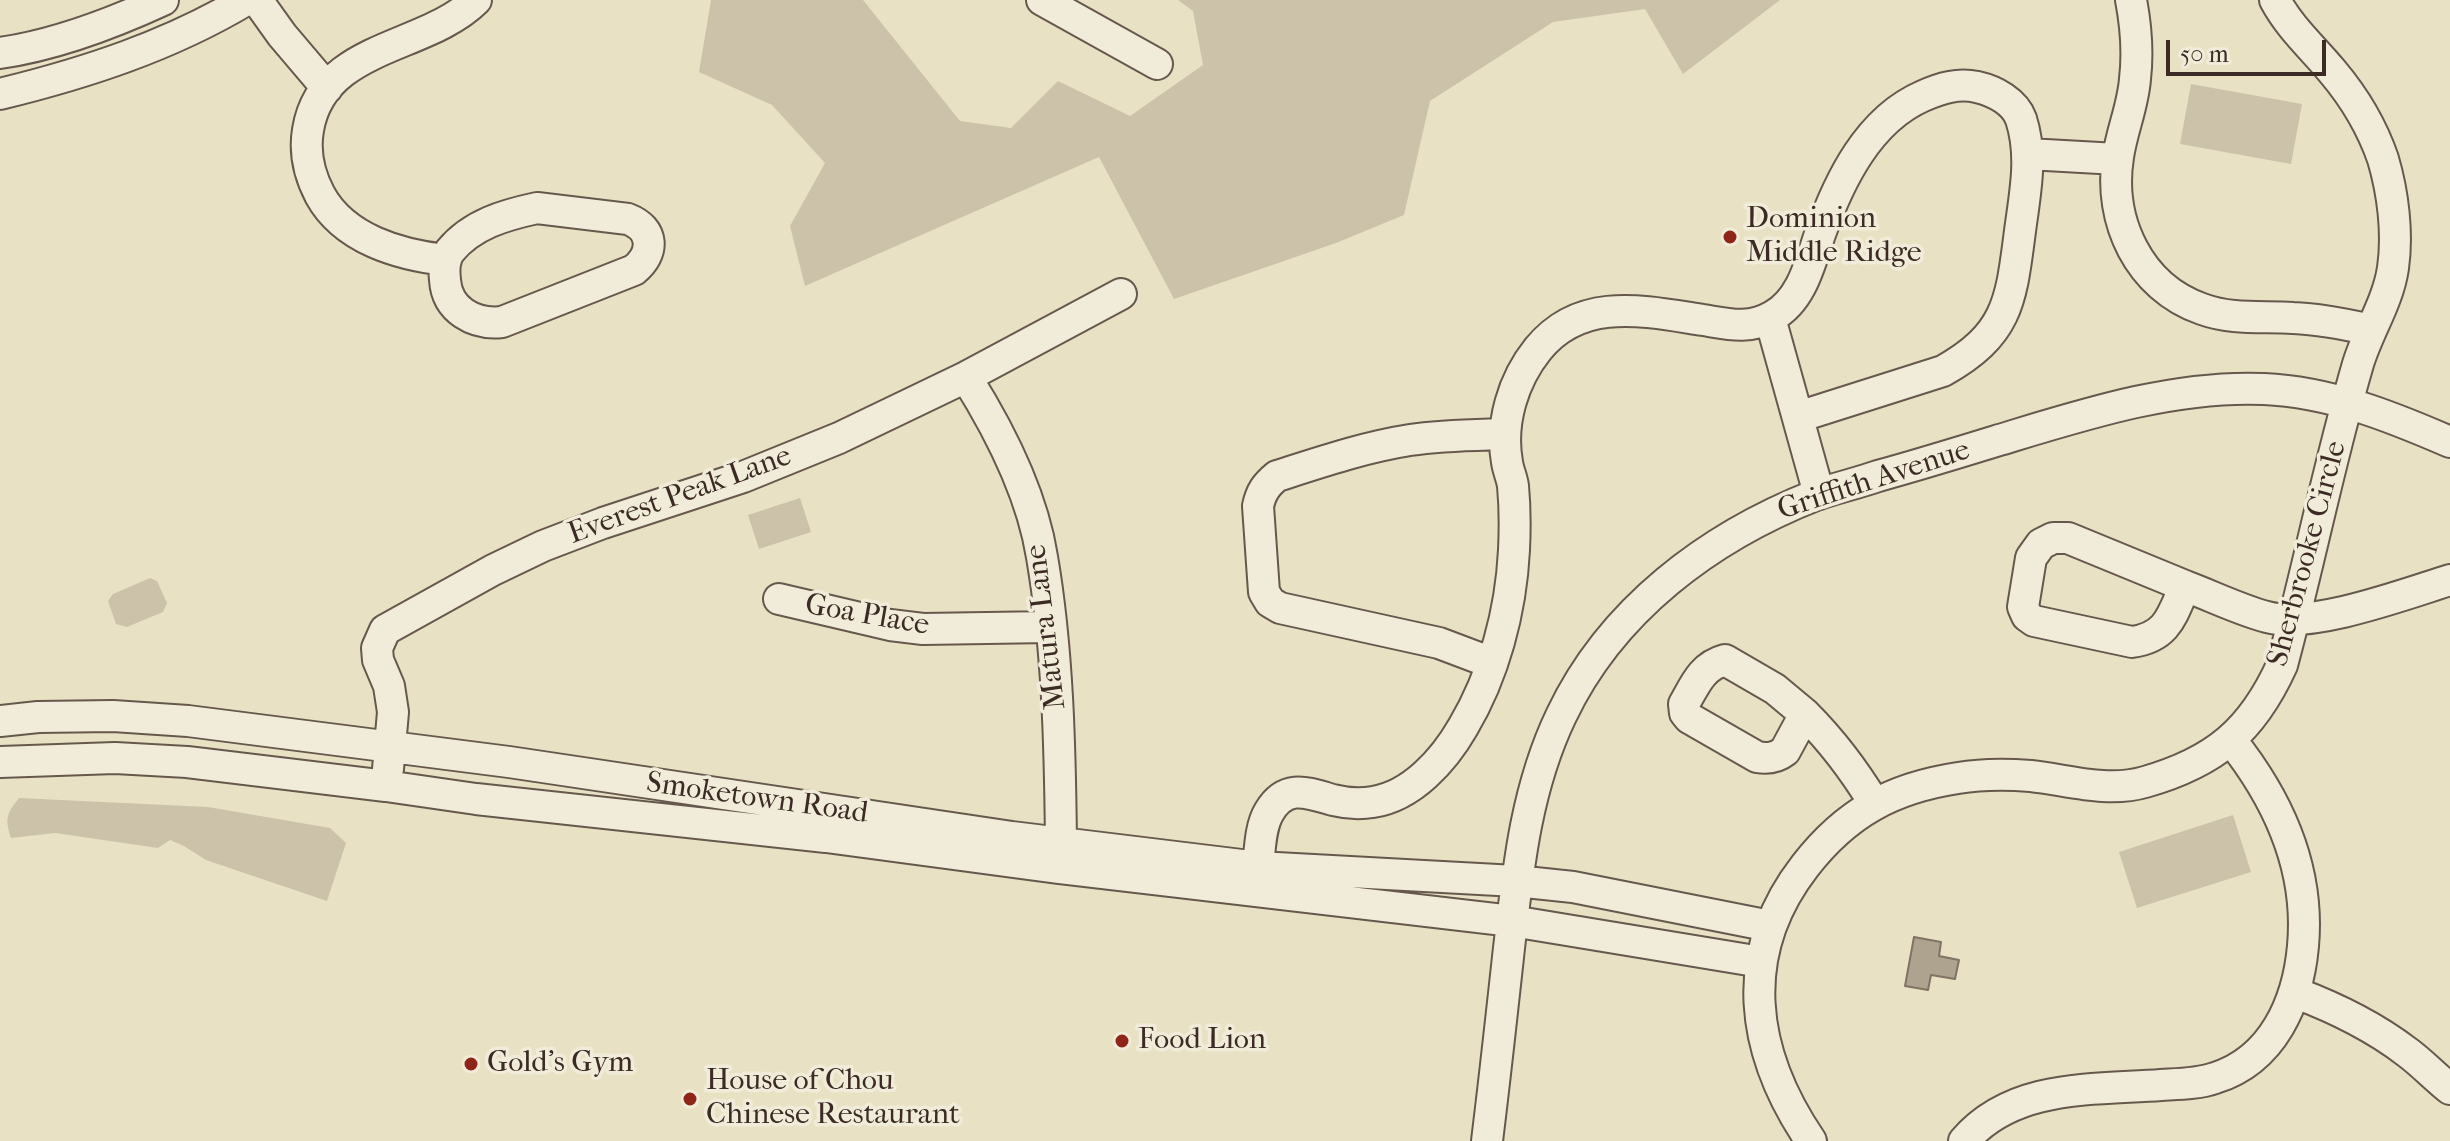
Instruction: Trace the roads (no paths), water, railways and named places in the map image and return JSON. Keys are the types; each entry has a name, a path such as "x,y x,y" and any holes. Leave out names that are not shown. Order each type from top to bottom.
{"street":[{"path":"0,53 72,36 163,0"},
{"path":"0,94 116,61 183,35 246,0"},
{"path":"257,0 327,88"},
{"path":"446,260 390,250 365,238 342,221 323,200 313,181 306,143 309,121 317,101 327,88 362,59 446,23 476,0"},
{"path":"1042,0 1157,64"},
{"path":"2131,0 2136,37 2135,80 2117,159 2116,186 2131,247 2142,266 2161,285 2202,309 2228,316 2337,322 2371,330"},
{"name":"Sherbrooke Circle","path":"1811,1141 1776,1081 1765,1047 1759,991 1761,962 1770,926 1790,885 1821,844 1845,822 1874,803 1920,785 1991,775 2031,776 2076,784 2123,787 2176,772 2207,757 2231,740 2269,693 2282,665 2359,362 2386,295 2393,268 2395,240 2391,193 2383,159 2370,127 2352,96 2301,39 2275,0"},
{"path":"1258,867 1266,819 1277,802 1286,795 1314,793 1331,800 1352,803 1374,802 1395,796 1414,785 1439,759 1461,731 1478,700 1492,663 1509,598 1514,554 1515,509 1505,434 1512,397 1526,366 1540,346 1558,330 1582,317 1605,311 1629,309 1733,327 1752,325 1770,318 1787,305 1800,286 1833,200 1847,171 1874,131 1905,106 1936,91 1962,84 2002,97 2018,110 2028,154 2012,290 2004,313 1981,346 1943,371 1798,417"},
{"path":"2028,154 2117,159"},
{"path":"537,208 628,219 644,230 649,241 643,263 634,270 502,322 475,320 462,313 452,302 445,288 446,260 449,252 467,235 485,224 508,214 537,208"},
{"name":"Everest Peak Lane","path":"386,786 393,712 389,686 378,660 377,648 385,630 543,546 743,477 839,438 966,377 1121,294"},
{"path":"1770,318 1819,494"},
{"name":"Matura Lane","path":"966,377 1008,453 1042,555 1060,753 1061,843"},
{"name":"Griffith Avenue","path":"1487,1141 1516,881 1542,762 1561,716 1605,646 1635,611 1688,564 1768,516 1819,494 2066,420 2142,402 2220,389 2282,391 2348,403 2384,414 2450,442"},
{"path":"1492,663 1439,643 1280,608 1270,602 1264,592 1258,506 1261,493 1277,476 1359,450 1410,440 1505,434"},
{"path":"2185,586 2171,619 2160,633 2147,640 2132,642 2034,621 2027,616 2023,607 2031,558 2041,544 2053,538 2068,538 2267,617 2294,620 2355,609 2450,580"},
{"name":"Goa Place","path":"779,599 890,625 923,629 1050,627"},
{"path":"1805,714 1852,767 1874,803"},
{"name":"Smoketown Road","path":"0,721 113,716 188,721 509,762 1061,843 1258,867 1516,881 1611,893 1770,926"},
{"path":"1964,1141 1991,1116 2015,1103 2046,1094 2187,1084 2214,1079 2234,1070 2259,1052 2273,1037 2296,993 2302,965 2303,899 2284,826 2267,791 2231,740"},
{"name":"Smoketown Road","path":"0,762 115,758 187,762 1512,921 1761,962"},
{"path":"2296,993 2336,1008 2374,1029 2410,1054 2450,1089"}],"place":[{"name":"Dominion Middle Ridge","path":"1730,237"},
{"name":"Food Lion","path":"1122,1041"},
{"name":"Gold's Gym","path":"471,1064"},
{"name":"House of Chou Chinese Restaurant","path":"690,1099"}]}
